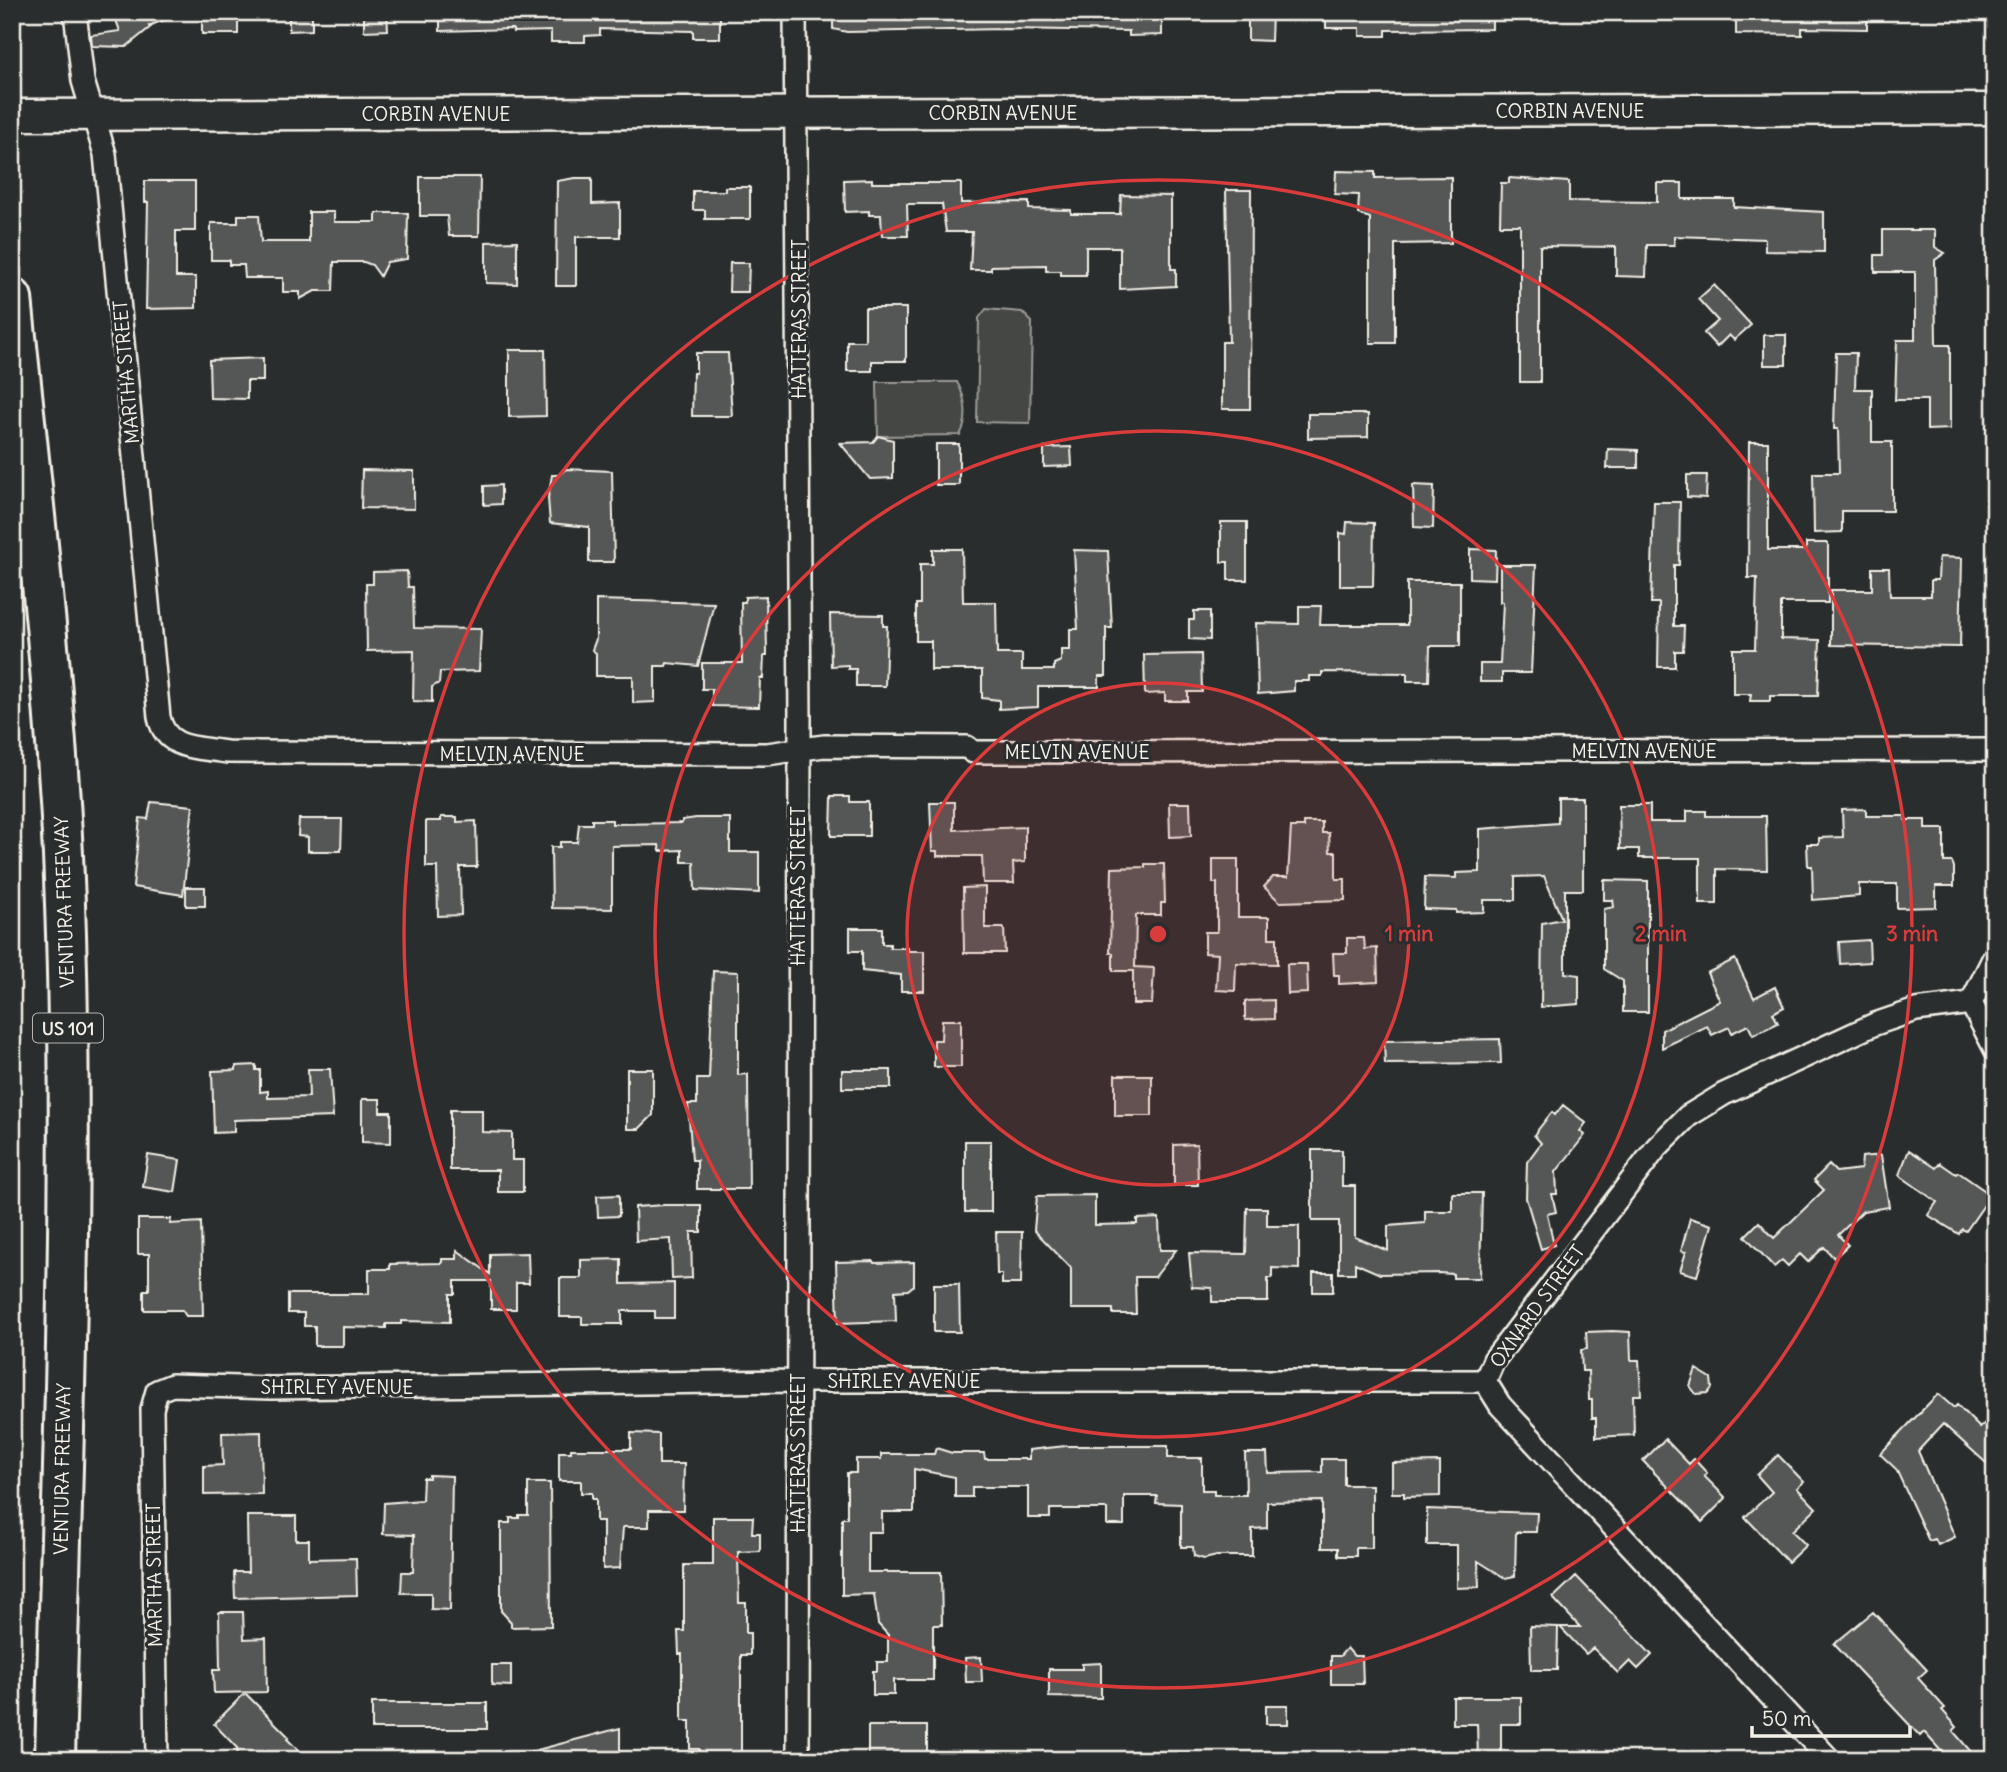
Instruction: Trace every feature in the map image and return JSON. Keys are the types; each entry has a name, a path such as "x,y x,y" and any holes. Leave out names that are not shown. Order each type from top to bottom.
{"highway":[{"name":"VENTURA FREEWAY","path":"12,298 56,740 68,1009 67,1196 55,1760"},
{"path":"58,1620 72,1760"}],"main road":[{"name":"CORBIN AVENUE","path":"12,115 1995,109"}],"street":[{"name":"MARTHA STREET","path":"75,12 83,81 105,154 159,717 165,735"},
{"name":"HATTERAS STREET","path":"795,12 799,749 798,1760"},
{"name":"MELVIN AVENUE","path":"165,735 178,744 227,752 754,754 799,749 967,747 973,752 1190,753 1995,750"},
{"path":"1995,955 1971,1003 1995,1049"},
{"name":"OXNARD STREET","path":"1830,1760 1500,1405 1485,1381 1494,1360 1641,1168 1688,1116 1724,1094 1875,1024 1916,1010 1971,1003"},
{"name":"SHIRLEY AVENUE","path":"157,1391 172,1385 271,1388 798,1381 1485,1381"},
{"name":"MARTHA STREET","path":"157,1391 152,1409 157,1760"}],"shaded area":[{"path":"986,309 1022,312 1032,322 1030,423 977,422 979,318"},
{"path":"877,382 957,382 965,408 965,422 960,435 878,436"}],"building":[{"path":"113,12 181,14 148,26 152,26 126,47 92,46 91,35 120,31"},
{"path":"202,12 238,12 238,34 202,34"},
{"path":"289,12 312,12 312,30 289,31"},
{"path":"364,12 387,12 388,30 364,31"},
{"path":"440,12 720,12 720,38 693,38 693,31 600,29 600,35 585,36 585,42 551,42 551,31 440,31"},
{"path":"833,12 1162,12 1162,35 1129,36 1129,31 1003,29 847,32 833,29"},
{"path":"1248,12 1272,12 1271,41 1248,40"},
{"path":"1326,12 1492,12 1492,29 1386,30 1386,36 1360,36 1360,28 1326,28"},
{"path":"1736,12 1867,12 1867,29 1802,28 1802,35 1736,34"},
{"path":"1336,171 1375,172 1375,178 1451,177 1451,243 1395,244 1395,343 1370,343 1370,218 1358,214 1359,195 1335,194"},
{"path":"420,177 480,177 479,236 449,236 447,216 420,216"},
{"path":"592,178 592,204 620,203 620,237 576,237 576,286 556,286 557,181"},
{"path":"1509,178 1569,182 1569,201 1657,202 1657,183 1682,183 1682,199 1734,199 1734,207 1824,212 1824,252 1765,251 1765,239 1674,236 1674,245 1647,245 1646,277 1616,276 1616,247 1540,246 1540,382 1520,382 1520,225 1500,225 1501,183 1509,183"},
{"path":"872,179 872,183 961,183 961,203 1029,202 1029,209 1071,210 1071,214 1120,214 1121,195 1171,196 1171,269 1176,269 1176,286 1120,289 1120,247 1086,247 1086,275 1061,275 1061,271 1046,271 1046,265 991,266 991,270 970,270 972,232 946,232 942,204 907,204 908,236 882,236 881,215 869,215 869,211 845,212 844,180"},
{"path":"145,181 195,181 195,231 176,231 176,277 196,277 196,308 146,309 148,202 145,202"},
{"path":"725,187 750,187 750,219 705,219 705,210 693,210 693,191 725,191"},
{"path":"1226,190 1251,190 1250,409 1222,409 1222,342 1229,342"},
{"path":"309,212 334,212 334,222 376,222 376,213 408,213 407,259 387,262 380,276 372,265 364,262 334,262 333,291 315,291 300,299 300,292 283,292 283,278 245,278 244,265 229,265 229,260 211,260 211,223 238,223 238,215 259,215 261,242 309,242"},
{"path":"1883,230 1935,230 1935,247 1945,253 1935,260 1936,345 1950,345 1950,429 1927,430 1927,400 1895,400 1897,340 1915,340 1915,272 1875,272 1875,255 1883,255"},
{"path":"517,241 517,284 486,283 486,242"},
{"path":"730,263 749,263 748,292 729,292"},
{"path":"1714,285 1751,325 1734,340 1729,335 1717,347 1704,333 1718,321 1698,299"},
{"path":"865,308 906,308 906,361 872,361 872,371 847,371 847,341 865,341"},
{"path":"1764,335 1786,335 1786,365 1764,365"},
{"path":"509,350 545,350 546,416 509,417"},
{"path":"696,353 728,353 732,416 692,416"},
{"path":"1836,353 1856,353 1855,389 1872,389 1872,442 1892,442 1892,511 1842,511 1842,532 1814,533 1813,473 1839,473 1838,429 1834,429"},
{"path":"263,358 263,381 247,381 247,399 210,398 209,360"},
{"path":"1308,414 1368,414 1368,437 1308,438"},
{"path":"878,436 893,440 893,478 870,479 840,443 873,442"},
{"path":"1749,442 1768,442 1768,550 1806,550 1806,543 1828,543 1828,603 1781,603 1781,639 1820,640 1818,696 1770,696 1770,701 1750,701 1751,694 1733,694 1733,649 1755,649 1757,578 1748,578"},
{"path":"936,444 959,444 959,485 936,485"},
{"path":"1071,447 1072,466 1044,467 1044,448"},
{"path":"1608,449 1638,450 1638,468 1607,468"},
{"path":"566,469 612,471 614,562 589,562 589,527 550,523 548,498 552,475 558,475"},
{"path":"362,470 414,471 414,509 361,508"},
{"path":"1687,475 1707,475 1706,498 1687,497"},
{"path":"501,485 501,504 484,505 484,486"},
{"path":"1413,485 1434,486 1433,528 1414,527"},
{"path":"1654,502 1680,502 1679,565 1674,565 1674,626 1684,626 1683,651 1675,651 1675,667 1658,667 1659,603 1651,603"},
{"path":"1221,522 1247,522 1247,580 1228,580 1228,562 1221,562"},
{"path":"1347,522 1374,523 1373,586 1340,586 1340,533 1346,534"},
{"path":"933,549 962,549 963,602 996,602 997,654 1022,654 1022,670 1054,670 1054,664 1061,661 1061,650 1070,650 1070,629 1078,629 1074,550 1108,551 1112,628 1106,628 1106,676 1099,676 1099,687 1038,687 1038,707 999,709 999,700 982,698 982,670 931,670 931,641 916,641 916,604 920,604 920,564 933,564"},
{"path":"1470,549 1496,550 1495,579 1470,578"},
{"path":"1939,557 1962,558 1960,647 1831,645 1831,590 1872,590 1872,568 1889,568 1890,596 1931,596 1931,580 1938,580"},
{"path":"1500,565 1536,565 1531,673 1502,673 1502,682 1480,682 1480,664 1500,664 1503,602 1500,602"},
{"path":"407,571 408,587 413,587 414,628 481,629 479,671 440,672 439,683 432,687 432,702 413,701 414,650 367,651 366,584 373,584 373,572"},
{"path":"1407,582 1460,582 1460,646 1430,646 1429,681 1407,681 1407,673 1322,672 1322,676 1309,676 1309,681 1294,681 1294,691 1258,694 1256,623 1299,624 1299,606 1321,606 1320,625 1407,625"},
{"path":"766,596 767,656 764,656 763,678 760,678 759,707 712,706 712,689 702,689 702,663 742,663 741,602 745,602 745,597"},
{"path":"596,600 714,603 698,666 667,663 666,666 655,666 655,702 633,703 633,676 596,676 596,653 592,650 596,639"},
{"path":"1194,611 1210,611 1210,640 1189,639 1189,620 1194,620"},
{"path":"830,614 883,615 883,626 887,626 885,686 856,686 856,669 848,669 848,665 831,666"},
{"path":"1201,654 1202,692 1188,692 1188,701 1165,701 1165,693 1145,694 1144,655"},
{"path":"832,796 850,796 850,802 869,802 869,836 831,836"},
{"path":"1558,798 1583,798 1583,890 1565,890 1565,973 1579,975 1579,1004 1541,1007 1542,923 1562,919 1544,876 1515,877 1515,900 1484,900 1484,912 1456,913 1456,910 1424,909 1425,877 1456,878 1456,873 1480,872 1480,829 1558,823"},
{"path":"151,802 193,806 183,895 133,887 140,818 148,819"},
{"path":"930,802 954,802 954,830 1025,827 1025,862 1013,863 1014,883 983,883 982,856 937,856 937,851 932,851"},
{"path":"1169,803 1190,803 1191,836 1170,837"},
{"path":"1619,805 1650,805 1650,822 1687,822 1687,811 1706,811 1706,816 1766,816 1767,870 1717,869 1717,904 1700,904 1700,858 1639,858 1639,849 1620,849"},
{"path":"1866,809 1866,816 1905,816 1905,820 1925,820 1925,829 1944,829 1944,862 1952,862 1954,886 1936,886 1936,907 1897,908 1897,884 1859,884 1859,896 1813,900 1812,866 1808,866 1807,844 1819,844 1819,838 1843,837 1842,810"},
{"path":"441,817 457,817 457,822 476,821 477,867 460,867 461,915 438,916 437,867 426,867 426,821 441,821"},
{"path":"730,818 730,852 759,852 759,893 695,890 694,862 682,862 682,850 660,851 659,845 612,846 612,909 552,908 551,847 560,847 560,842 577,842 579,824 592,824 592,820 612,820 612,824 682,823 682,820"},
{"path":"299,819 342,819 341,851 308,851 308,837 298,836"},
{"path":"1304,822 1322,822 1322,833 1329,833 1330,852 1336,852 1336,879 1345,879 1345,900 1280,902 1264,887 1273,877 1288,877 1291,827 1304,827"},
{"path":"1213,859 1238,859 1238,917 1269,917 1269,938 1277,938 1277,964 1236,963 1235,991 1216,990 1218,954 1205,953 1205,932 1217,932 1217,883 1213,883"},
{"path":"1145,864 1164,864 1165,903 1161,903 1161,915 1136,915 1135,967 1154,968 1152,1004 1133,1004 1133,971 1113,971 1113,953 1110,953 1112,868 1145,867"},
{"path":"1604,880 1648,881 1648,1012 1623,1012 1623,981 1604,969 1604,909 1614,907 1613,900 1604,900"},
{"path":"186,887 205,887 205,906 186,906"},
{"path":"985,887 985,928 1004,928 1005,953 964,953 963,888"},
{"path":"850,928 882,928 882,944 890,944 890,948 908,948 908,951 924,951 924,991 901,991 901,975 862,971 862,951 850,951"},
{"path":"1347,938 1364,938 1365,949 1377,948 1378,982 1339,984 1339,975 1334,975 1333,953 1347,953"},
{"path":"1869,940 1870,962 1840,964 1839,942"},
{"path":"1735,959 1754,998 1775,987 1784,1007 1773,1013 1778,1023 1753,1035 1748,1025 1732,1033 1729,1027 1712,1035 1707,1026 1662,1048 1662,1030 1720,1001 1707,973"},
{"path":"1287,964 1307,964 1308,993 1288,994"},
{"path":"713,971 738,972 738,1075 748,1074 749,1189 697,1189 697,1160 692,1160 688,1104 697,1104 697,1079 709,1079"},
{"path":"1274,1000 1274,1019 1245,1020 1245,1001"},
{"path":"942,1020 961,1020 961,1067 934,1067 934,1040 941,1040"},
{"path":"1500,1039 1501,1063 1385,1064 1384,1041"},
{"path":"256,1065 256,1070 260,1070 260,1092 268,1091 268,1098 309,1097 308,1069 330,1069 333,1117 234,1120 234,1132 214,1133 212,1071 236,1070 236,1066"},
{"path":"627,1069 653,1069 653,1115 639,1129 627,1129"},
{"path":"842,1070 891,1070 891,1088 842,1088"},
{"path":"1115,1075 1152,1075 1152,1116 1115,1116"},
{"path":"362,1099 380,1099 380,1112 391,1112 391,1143 362,1142"},
{"path":"1563,1105 1586,1123 1580,1131 1585,1135 1556,1172 1557,1194 1552,1194 1556,1212 1547,1214 1554,1245 1541,1249 1526,1198 1527,1162 1541,1143 1534,1135 1552,1112 1555,1115"},
{"path":"450,1110 482,1110 482,1132 512,1133 512,1160 523,1160 523,1192 498,1192 498,1170 450,1170"},
{"path":"965,1141 991,1141 991,1212 965,1212"},
{"path":"1197,1144 1198,1185 1174,1185 1174,1145"},
{"path":"1312,1150 1342,1150 1342,1186 1355,1186 1355,1237 1388,1251 1388,1226 1425,1223 1425,1211 1452,1211 1452,1193 1482,1193 1480,1278 1453,1278 1453,1274 1438,1273 1380,1274 1355,1263 1355,1273 1339,1273 1339,1221 1312,1221"},
{"path":"1909,1150 1936,1168 1940,1163 1956,1174 1958,1172 1991,1195 1966,1231 1962,1229 1959,1234 1928,1215 1937,1202 1899,1175"},
{"path":"148,1155 180,1160 175,1192 143,1187"},
{"path":"1881,1155 1889,1207 1863,1211 1838,1235 1848,1245 1834,1258 1824,1247 1808,1262 1800,1254 1788,1266 1782,1260 1774,1267 1745,1236 1759,1222 1774,1238 1824,1190 1814,1180 1829,1165 1836,1172 1861,1169 1862,1157"},
{"path":"619,1195 619,1216 598,1217 597,1196"},
{"path":"1095,1195 1095,1225 1137,1224 1137,1219 1159,1218 1160,1250 1176,1250 1155,1277 1135,1277 1136,1314 1113,1314 1113,1309 1071,1309 1071,1268 1034,1230 1037,1196"},
{"path":"701,1205 701,1232 691,1232 692,1278 672,1279 671,1239 636,1241 635,1207"},
{"path":"1247,1208 1267,1208 1267,1226 1299,1226 1299,1269 1272,1268 1272,1278 1268,1278 1268,1302 1212,1302 1212,1288 1192,1287 1189,1253 1246,1254"},
{"path":"1690,1218 1712,1225 1697,1276 1680,1271 1686,1252 1681,1251"},
{"path":"138,1219 171,1219 170,1224 201,1222 203,1316 186,1316 182,1310 144,1310 144,1290 149,1290 149,1254 138,1254"},
{"path":"996,1232 1022,1232 1021,1284 1002,1284 1002,1274 997,1274"},
{"path":"457,1250 490,1274 490,1254 528,1253 529,1283 516,1283 516,1309 491,1309 491,1281 455,1281 455,1294 450,1294 450,1322 401,1321 401,1324 386,1324 386,1328 343,1327 343,1346 315,1346 315,1326 304,1326 304,1313 288,1313 288,1294 369,1294 369,1269 390,1269 390,1264 442,1263 442,1259 457,1259"},
{"path":"621,1259 621,1284 674,1283 674,1318 655,1318 655,1311 622,1311 622,1324 582,1324 582,1317 560,1317 560,1278 581,1278 581,1260"},
{"path":"836,1262 914,1262 914,1285 908,1290 895,1291 896,1321 838,1323"},
{"path":"1313,1273 1333,1273 1333,1292 1313,1292"},
{"path":"934,1284 959,1284 960,1332 934,1332"},
{"path":"1586,1332 1630,1332 1631,1360 1639,1360 1641,1395 1633,1395 1634,1435 1596,1437 1596,1418 1592,1418 1592,1400 1589,1400 1588,1371 1582,1371 1581,1350 1587,1349"},
{"path":"1696,1369 1711,1378 1712,1388 1708,1393 1696,1394 1690,1386"},
{"path":"1938,1394 1954,1408 1957,1405 1980,1428 1995,1413 1995,1471 1943,1424 1918,1451 1955,1537 1938,1545 1935,1539 1929,1541 1896,1469 1880,1454"},
{"path":"261,1432 262,1494 204,1495 204,1466 223,1465 222,1433"},
{"path":"631,1433 659,1434 659,1464 684,1464 683,1510 649,1510 649,1527 623,1527 620,1568 603,1569 603,1521 596,1521 596,1499 592,1499 592,1493 581,1493 581,1481 559,1481 559,1452 571,1452 571,1449 631,1449"},
{"path":"1665,1439 1689,1464 1694,1459 1707,1473 1704,1476 1726,1498 1702,1522 1643,1461"},
{"path":"1066,1446 1168,1446 1168,1458 1202,1458 1202,1490 1214,1490 1214,1495 1246,1495 1245,1453 1267,1453 1268,1473 1322,1472 1322,1459 1344,1459 1344,1485 1372,1485 1372,1548 1356,1548 1356,1556 1338,1556 1338,1548 1322,1548 1322,1501 1267,1502 1267,1528 1252,1529 1252,1556 1217,1556 1204,1559 1194,1556 1193,1547 1181,1547 1181,1504 1156,1503 1157,1496 1124,1496 1124,1525 1107,1525 1107,1509 1050,1509 1050,1518 1028,1518 1028,1487 972,1487 972,1497 955,1497 955,1477 914,1469 914,1512 882,1512 882,1532 868,1532 868,1572 941,1572 942,1625 933,1625 933,1680 894,1680 894,1695 873,1695 873,1671 877,1671 877,1662 888,1662 888,1635 878,1624 874,1594 842,1595 842,1518 847,1518 847,1473 856,1473 856,1459 881,1459 881,1454 934,1454 936,1448 952,1453 984,1453 985,1459 1029,1459 1029,1450"},
{"path":"1778,1455 1804,1482 1797,1488 1816,1508 1792,1531 1806,1545 1788,1562 1745,1517 1772,1492 1757,1475"},
{"path":"1440,1462 1440,1496 1404,1497 1404,1493 1392,1493 1392,1463"},
{"path":"429,1475 452,1476 450,1610 431,1609 431,1593 401,1593 402,1572 413,1572 414,1535 383,1534 384,1503 422,1500 423,1478 429,1478"},
{"path":"528,1483 550,1483 551,1626 511,1627 511,1622 501,1611 501,1523 510,1523 510,1518 519,1518 519,1515 528,1515"},
{"path":"1427,1509 1537,1513 1536,1532 1516,1532 1515,1576 1505,1578 1478,1561 1479,1587 1457,1588 1457,1545 1427,1545"},
{"path":"247,1516 296,1516 296,1540 309,1540 309,1559 356,1558 357,1595 235,1598 234,1572 248,1572"},
{"path":"713,1517 753,1517 752,1533 760,1533 760,1551 738,1552 739,1603 746,1603 746,1633 750,1633 750,1655 741,1655 741,1760 699,1760 699,1749 690,1749 690,1721 682,1721 682,1654 679,1654 678,1631 684,1631 684,1565 713,1565"},
{"path":"1576,1576 1652,1655 1638,1669 1630,1661 1618,1673 1593,1648 1586,1654 1560,1627 1580,1627 1553,1598"},
{"path":"219,1612 243,1612 244,1639 266,1638 267,1692 214,1693 213,1670 220,1670"},
{"path":"1873,1612 1927,1670 1918,1678 1945,1708 1942,1710 1957,1727 1953,1731 1978,1760 1949,1760 1924,1732 1920,1736 1834,1644"},
{"path":"1530,1626 1558,1627 1557,1670 1531,1670"},
{"path":"1347,1648 1354,1656 1362,1656 1363,1684 1331,1684 1331,1656 1340,1656"},
{"path":"981,1657 982,1682 966,1682 965,1658"},
{"path":"1101,1663 1101,1698 1049,1697 1049,1669 1082,1669 1082,1664"},
{"path":"492,1665 511,1665 511,1686 492,1685"},
{"path":"245,1693 289,1737 287,1739 298,1750 293,1760 238,1760 237,1748 214,1724"},
{"path":"1453,1697 1521,1697 1521,1724 1501,1724 1501,1757 1478,1758 1477,1724 1453,1724"},
{"path":"372,1703 487,1703 487,1729 372,1729"},
{"path":"1266,1705 1288,1705 1288,1724 1266,1724"},
{"path":"868,1726 927,1726 927,1754 921,1754 921,1760 874,1760 874,1756 868,1756"},
{"path":"620,1728 620,1760 523,1760 522,1754"}]}
